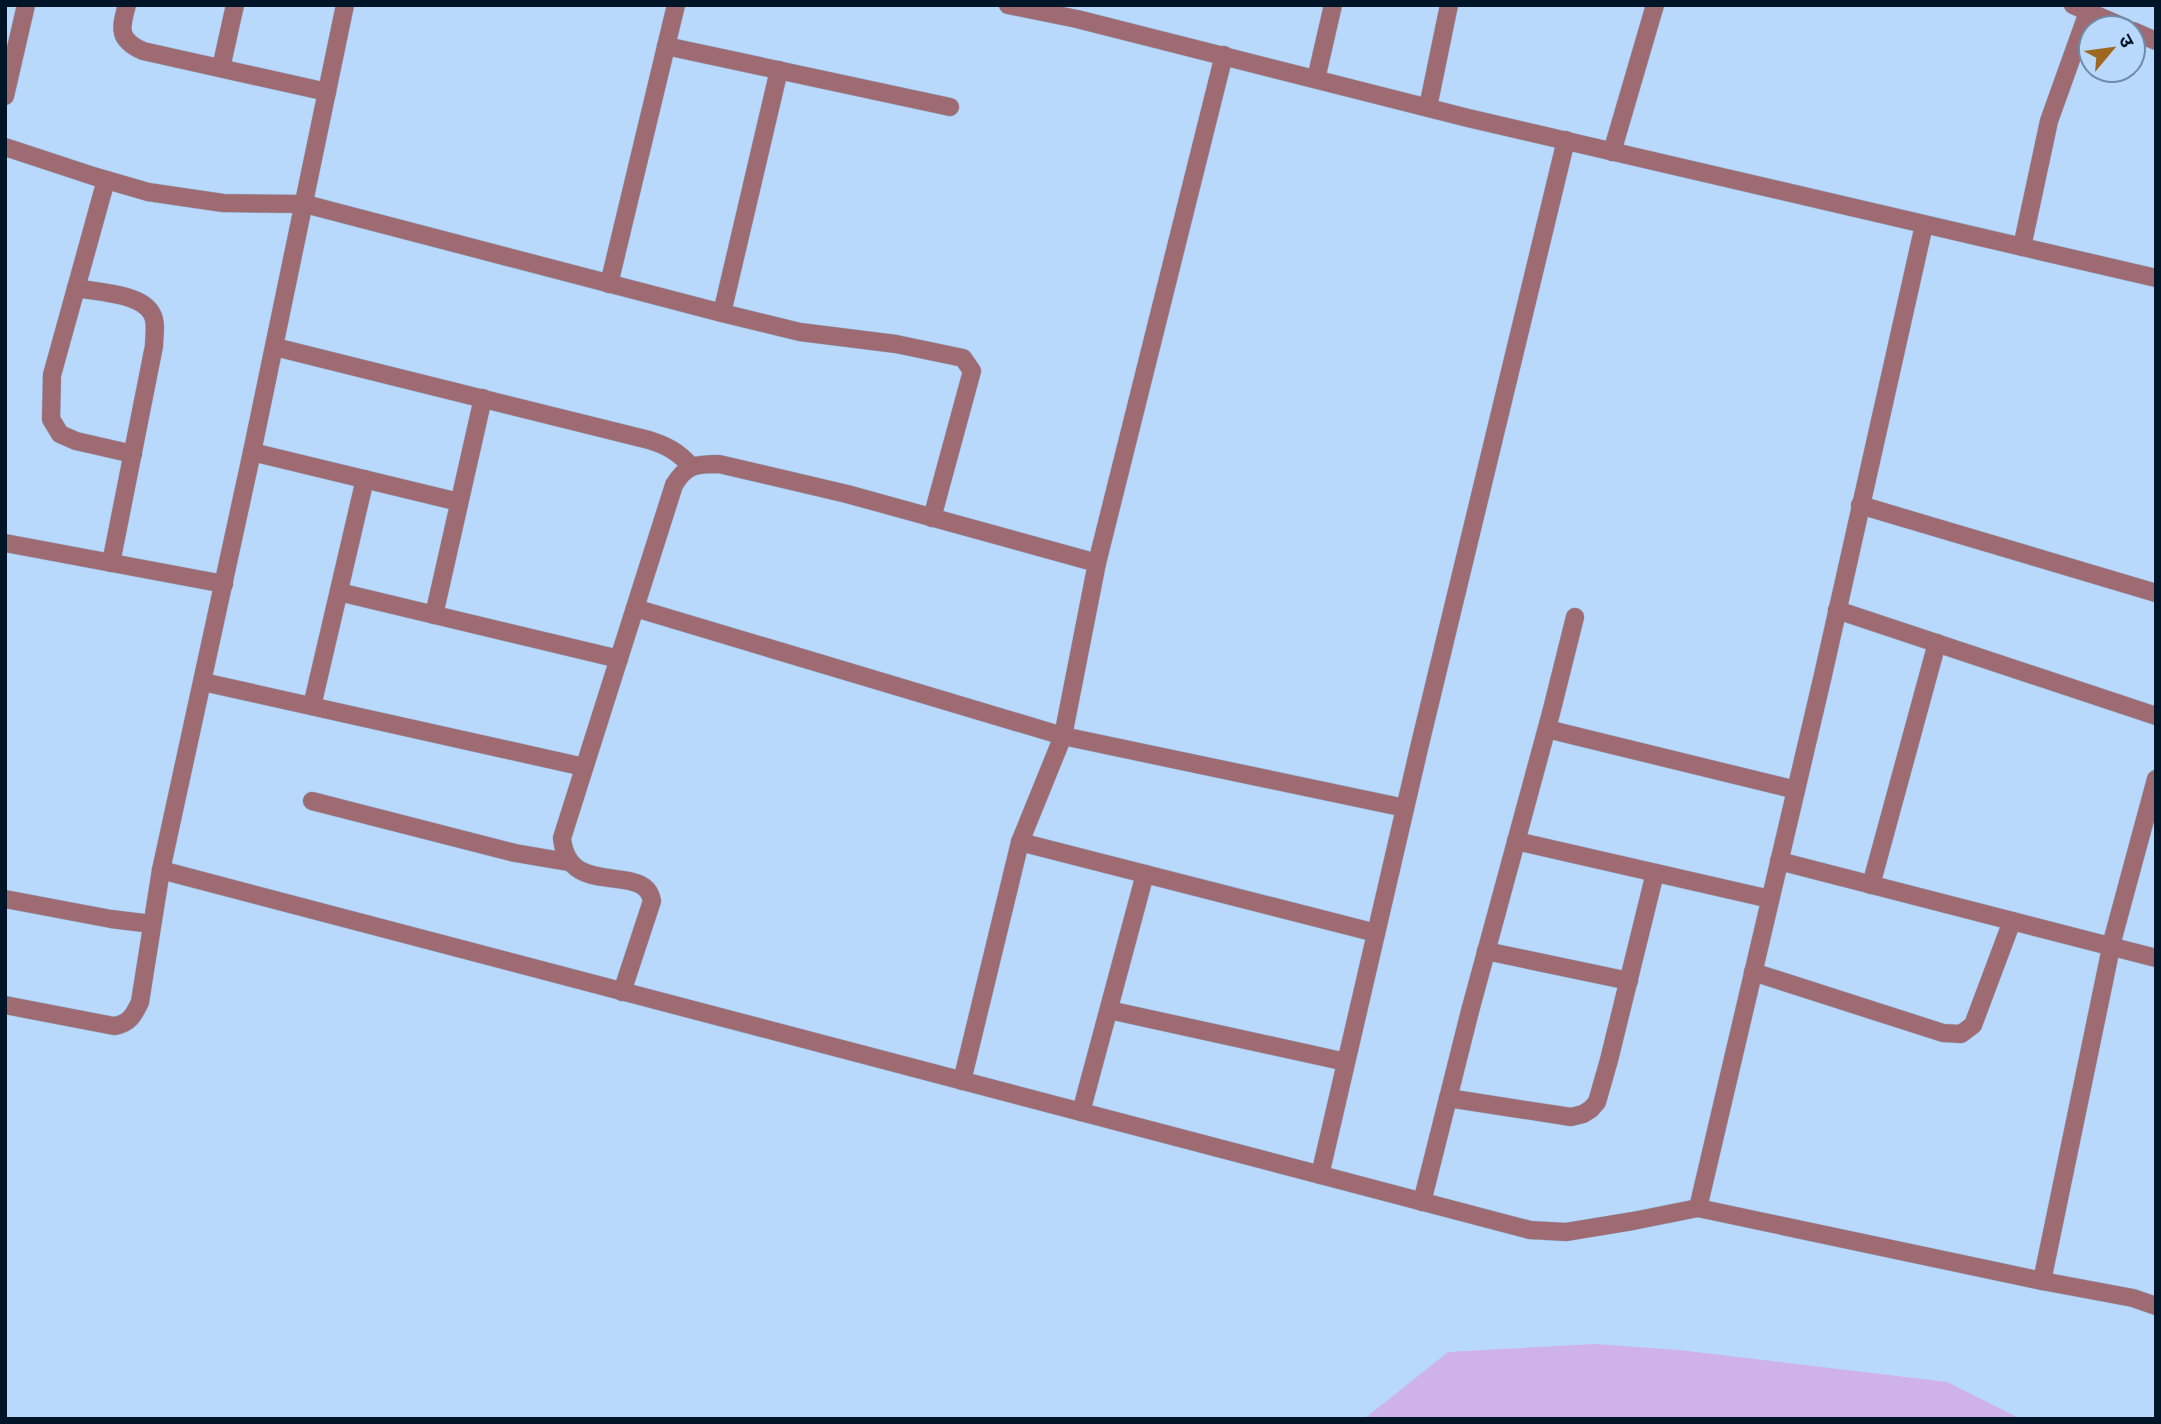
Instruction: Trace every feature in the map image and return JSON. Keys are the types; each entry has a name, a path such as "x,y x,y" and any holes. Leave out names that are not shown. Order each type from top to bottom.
{"street":[{"path":"5,96 26,5"},
{"path":"127,5 122,31 132,46 143,51 327,92"},
{"path":"221,68 235,5"},
{"path":"5,1005 114,1026 122,1025 134,1016 140,1002 161,870 253,453 345,5"},
{"path":"609,284 676,5"},
{"path":"1008,5 1077,19 1612,152 2156,278"},
{"path":"1316,79 1333,5"},
{"path":"1428,107 1449,5"},
{"path":"1612,152 1655,5"},
{"path":"2022,247 2049,121 2081,8"},
{"path":"666,46 950,107"},
{"path":"962,1081 1020,842 1063,736 1097,563 1224,55"},
{"path":"722,313 779,70"},
{"path":"1320,1175 1405,808 1566,140"},
{"path":"5,147 148,192 223,203 304,204 722,313 800,331 896,344 963,358 972,371 932,518"},
{"path":"106,180 52,375 51,419 60,433 76,441 133,454"},
{"path":"1698,1208 1924,225"},
{"path":"76,288 133,298 152,312 155,323 154,346 111,563"},
{"path":"275,347 668,446 691,466"},
{"path":"434,615 483,398"},
{"path":"253,453 459,502"},
{"path":"622,992 652,901 651,893 636,883 589,874 575,868 563,852 562,838 674,485 682,472 691,466 719,464 847,494 1097,563"},
{"path":"312,706 365,479"},
{"path":"1860,505 2156,593"},
{"path":"5,543 224,584"},
{"path":"339,592 619,659"},
{"path":"635,608 1063,736 1405,808"},
{"path":"1837,610 2156,716"},
{"path":"1422,1202 1575,617"},
{"path":"1871,885 1937,643"},
{"path":"202,682 584,767"},
{"path":"1547,729 1796,790"},
{"path":"2042,1281 2111,948 2156,779"},
{"path":"312,801 515,853 568,862"},
{"path":"1516,841 1770,899"},
{"path":"1020,842 1376,933"},
{"path":"1779,861 2156,958"},
{"path":"161,870 1530,1230 1566,1232 1698,1208 2133,1298 2156,1306"},
{"path":"1448,1098 1571,1117 1591,1109 1597,1101 1655,873"},
{"path":"1081,1112 1145,874"},
{"path":"5,899 152,924"},
{"path":"1753,972 1943,1033 1961,1034 1973,1025 2012,921"},
{"path":"1486,951 1629,981"},
{"path":"1109,1010 1346,1062"}],"shaded area":[{"path":"1595,1344 1679,1350 1947,1382 2021,1419 1364,1419 1448,1352"}]}
